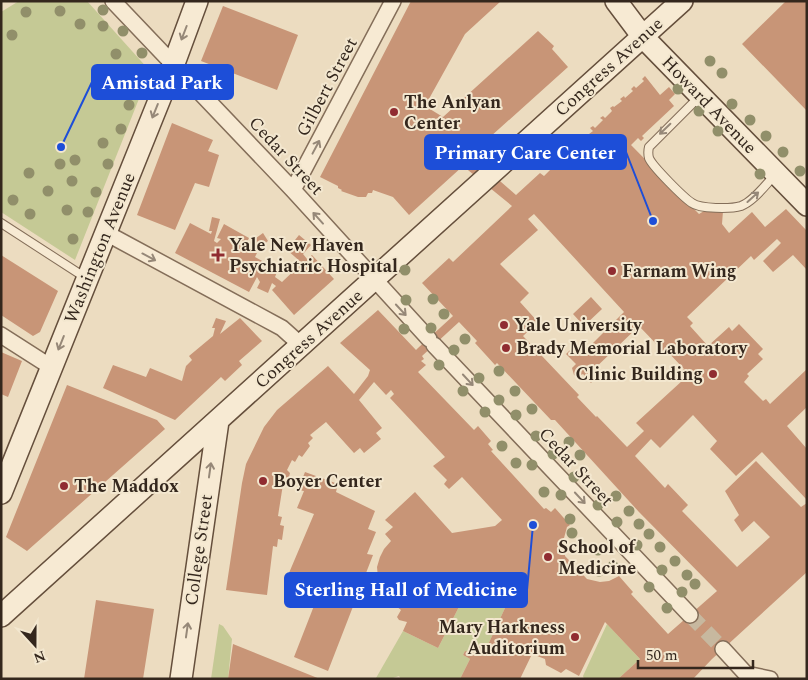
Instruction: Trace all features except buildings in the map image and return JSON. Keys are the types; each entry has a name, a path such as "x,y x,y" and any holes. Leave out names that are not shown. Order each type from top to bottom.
{"main road":[{"name":"Washington Avenue","path":"1,493 174,66 197,1"},
{"name":"Howard Avenue","path":"616,1 643,37 807,205"},
{"name":"Congress Avenue","path":"1,616 682,1"},
{"name":"College Street","path":"181,679 218,421"}],"street":[{"name":"Cedar Street","path":"112,1 293,190 374,280 690,615"},
{"name":"Gilbert Street","path":"293,190 393,1"},
{"path":"106,233 282,328 301,344"},
{"path":"1,335 52,368"},
{"path":"723,649 746,674 770,679"}],"lane":[{"path":"701,96 649,147 650,160 671,183 692,204 731,208 746,203 776,174"},
{"path":"1,223 88,279"}],"green space":[{"path":"19,1 87,1 150,71 75,260 1,212 1,12"},
{"path":"505,590 512,593 486,649 473,643 468,652 465,651 463,655 470,659 460,679 401,679 399,676 390,679 376,678 403,631 438,648 464,597"},
{"path":"219,624 223,626 232,639 228,679 211,679"},
{"path":"607,624 640,659 618,679 584,679 583,676"}],"tunnel":[{"path":"690,615 723,649"}],"place":[{"name":"The Anlyan Center","path":"394,112"},
{"name":"Amistad Park","path":"61,147"},
{"name":"Primary Care Center","path":"653,221"},
{"name":"Yale New Haven Psychiatric Hospital","path":"218,255"},
{"name":"Farnam Wing","path":"612,271"},
{"name":"Yale University","path":"504,325"},
{"name":"Brady Memorial Laboratory","path":"506,348"},
{"name":"Clinic Building","path":"713,374"},
{"name":"Boyer Center","path":"263,481"},
{"name":"The Maddox","path":"64,486"},
{"name":"Sterling Hall of Medicine","path":"533,525"},
{"name":"School of Medicine","path":"548,557"},
{"name":"Mary Harkness Auditorium","path":"575,637"}]}
